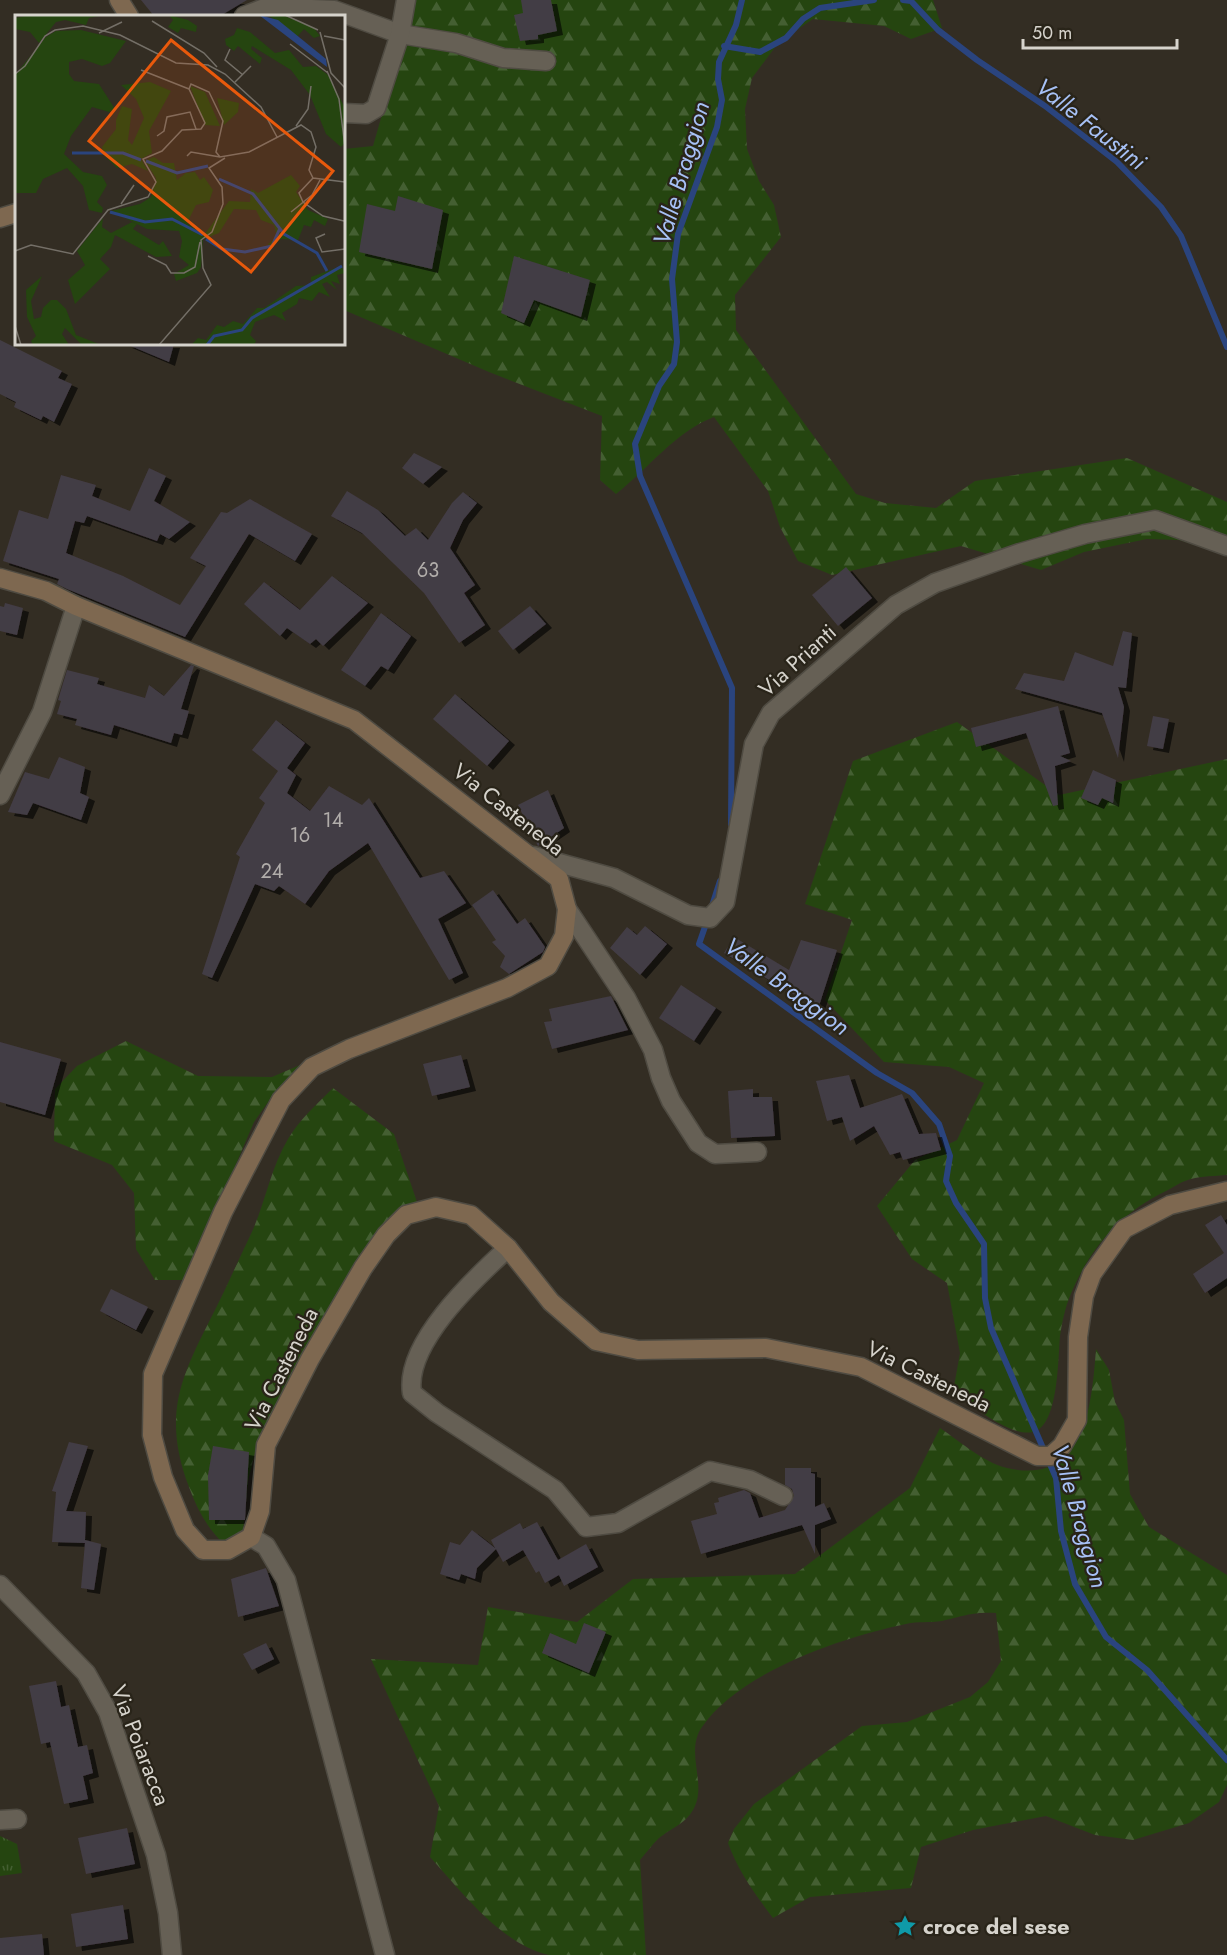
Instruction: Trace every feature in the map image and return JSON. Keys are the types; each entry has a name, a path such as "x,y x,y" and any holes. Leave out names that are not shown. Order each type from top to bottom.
{"street":[{"path":"118,0 128,15"},
{"path":"345,113 366,114 376,108 400,34 406,0"},
{"path":"247,15 267,7 334,10 400,34 456,44 503,57 546,61"},
{"path":"0,218 15,213"},
{"name":"Via Prianti","path":"533,856 614,878 688,915 710,918 725,902 754,744 771,713 896,606 935,583 1020,553 1085,534 1155,520 1227,546"},
{"name":"Via Casteneda","path":"0,578 46,591 76,606 354,720 533,856 559,879 567,909 564,936 548,966 507,988 349,1048 312,1067 281,1100 222,1212 153,1374 152,1435 163,1477 185,1530 203,1550 228,1550 251,1537 260,1511 267,1445 310,1359 363,1268 386,1234 406,1215 436,1207 471,1215 508,1248 551,1302 596,1341 638,1350 766,1348 861,1367 1036,1456 1051,1456 1062,1446 1077,1420 1077,1337 1084,1296 1092,1274 1124,1230 1170,1205 1227,1191"},
{"path":"0,795 42,712 76,606"},
{"path":"567,909 626,998 653,1050 671,1101 698,1143 715,1154 757,1152"},
{"path":"508,1248 479,1275 442,1319 417,1355 410,1379 412,1393 437,1413 555,1490 586,1527 618,1523 710,1471 750,1480 783,1496"},
{"path":"251,1537 266,1546 286,1580 339,1790 385,1955"},
{"name":"Via Poiaracca","path":"0,1585 86,1674 108,1712 156,1855 168,1912 172,1955"}],"green space":[{"path":"415,0 933,0 942,28 911,39 884,26 813,19 779,42 752,78 745,109 747,149 759,181 774,205 781,237 735,295 736,330 856,494 885,503 936,508 975,481 1127,458 1227,502 1227,555 1179,540 1147,539 1084,552 1041,570 961,546 832,575 798,561 780,527 768,491 714,417 687,431 616,494 600,480 602,416 489,372 345,310 345,149 373,146"},
{"path":"957,722 1059,795 1227,759 1227,1175 1188,1180 1149,1200 1120,1221 1097,1248 1068,1301 1060,1336 1056,1390 1052,1405 1042,1427 1033,1432 1013,1430 1002,1425 953,1392 960,1353 947,1283 912,1259 877,1206 915,1160 957,1140 984,1083 949,1067 884,1062 825,1000 852,920 805,904 853,761"},
{"path":"126,1041 198,1076 272,1077 307,1062 273,1095 254,1122 233,1171 221,1211 189,1280 155,1280 136,1249 134,1193 112,1165 54,1141 55,1089 77,1066"},
{"path":"333,1088 394,1134 418,1205 314,1342 268,1421 256,1449 248,1481 243,1532 224,1544 212,1531 199,1510 181,1461 176,1416 179,1395 193,1355 255,1224 272,1175 288,1139 309,1112"},
{"path":"1096,1349 1109,1370 1115,1402 1124,1420 1130,1494 1149,1527 1227,1575 1227,1785 1219,1802 1189,1823 1133,1840 1095,1835 1046,1816 973,1830 921,1847 911,1888 810,1897 773,1918 748,1882 732,1853 728,1843 734,1829 754,1804 862,1726 907,1722 970,1697 988,1682 1001,1661 996,1613 980,1613 942,1621 906,1624 824,1648 766,1674 719,1707 697,1736 695,1756 698,1796 692,1812 679,1825 658,1839 640,1860 646,1955 549,1955 532,1950 499,1929 430,1857 439,1806 371,1659 478,1665 488,1607 577,1622 633,1579 795,1574 910,1488 940,1428 974,1452 1002,1467 1037,1470 1056,1463 1070,1451 1081,1433 1092,1391"},
{"path":"0,1836 17,1844 22,1873 0,1876"}],"building":[{"path":"141,0 247,0 222,15 153,15"},
{"path":"521,0 551,0 557,31 538,35 538,39 520,41 514,15 523,13"},
{"path":"398,196 443,210 432,269 359,252 367,204 395,211"},
{"path":"514,256 590,280 581,317 534,300 524,323 501,313"},
{"path":"0,340 62,371 58,378 72,384 54,422 43,416 41,420 14,407 16,402 0,394"},
{"path":"128,345 174,345 169,362"},
{"path":"414,453 442,467 423,484 402,468"},
{"path":"149,468 166,476 154,501 190,522 169,539 160,534 157,541 87,516 84,523 75,521 66,553 123,576 180,605 206,566 190,558 221,512 227,513 250,499 312,534 295,561 249,534 185,637 67,589 57,584 59,579 3,561 19,510 48,519 61,475 96,485 92,496 130,511"},
{"path":"347,491 378,510 405,536 416,528 428,540 452,503 463,492 477,503 463,520 450,548 475,585 464,593 485,625 459,643 424,593 362,533 331,516"},
{"path":"846,567 872,598 838,626 812,595"},
{"path":"332,576 368,603 323,646 316,639 310,644 287,628 280,636 244,604 264,582 300,610"},
{"path":"5,603 23,608 17,635 0,631 0,606 4,607"},
{"path":"530,606 546,624 513,650 498,631"},
{"path":"381,613 411,636 388,670 381,666 365,686 341,670"},
{"path":"1123,631 1132,633 1126,688 1118,687 1124,707 1118,758 1102,713 1015,689 1024,673 1064,681 1075,652 1113,666"},
{"path":"191,665 194,666 181,709 189,711 182,735 174,733 171,743 114,725 111,735 75,725 77,719 57,714 61,701 58,700 67,670 99,678 97,684 145,698 149,685 164,696"},
{"path":"455,694 509,741 487,766 433,719"},
{"path":"1058,706 1070,753 1060,756 1071,761 1055,766 1058,805 1053,806 1026,733 976,747 971,728"},
{"path":"1153,716 1169,719 1163,749 1147,746"},
{"path":"276,720 305,743 287,768 296,775 287,793 310,811 329,786 362,805 369,798 420,878 444,871 466,903 438,919 463,973 449,980 368,843 329,871 305,904 279,886 274,891 255,884 212,978 202,974 240,857 236,854 265,803 259,798 278,771 252,750"},
{"path":"59,757 85,767 80,793 89,797 81,820 33,803 27,815 8,812 25,772 49,779"},
{"path":"1093,770 1116,780 1113,803 1102,798 1098,805 1081,798"},
{"path":"548,790 564,828 538,846 518,805"},
{"path":"493,890 517,924 525,918 545,947 543,952 509,974 500,967 505,956 492,942 496,940 472,905"},
{"path":"645,926 667,944 640,975 610,948 627,927 637,935"},
{"path":"734,937 789,970 801,940 837,950 818,1009 724,953"},
{"path":"681,985 716,1008 694,1041 659,1018"},
{"path":"611,996 628,1030 552,1049 544,1022 552,1021 549,1009"},
{"path":"0,1042 61,1059 45,1115 0,1102"},
{"path":"461,1055 470,1087 432,1096 423,1064"},
{"path":"849,1075 860,1108 902,1094 919,1134 936,1133 941,1150 903,1160 900,1152 890,1155 874,1126 850,1141 842,1117 827,1121 816,1081"},
{"path":"753,1089 753,1097 772,1097 775,1136 731,1138 728,1091"},
{"path":"1221,1215 1227,1225 1227,1278 1205,1293 1193,1274 1224,1253 1205,1225"},
{"path":"111,1289 148,1307 136,1330 100,1311"},
{"path":"69,1442 88,1446 66,1511 86,1512 85,1540 101,1544 94,1590 81,1588 85,1543 52,1542 56,1492 52,1491"},
{"path":"213,1446 249,1452 245,1520 209,1520 208,1475"},
{"path":"785,1468 811,1468 811,1473 815,1474 815,1507 824,1503 831,1519 815,1525 815,1554 802,1525 701,1554 691,1521 717,1514 714,1503 719,1502 718,1498 744,1490 750,1493 759,1518 785,1510 794,1496 792,1489 785,1485"},
{"path":"537,1522 558,1560 586,1544 598,1567 564,1586 559,1575 545,1583 539,1571 536,1573 523,1550 503,1562 496,1549 477,1568 475,1579 461,1574 459,1580 440,1574 450,1542 460,1545 472,1530 495,1548 491,1540 520,1523 523,1529"},
{"path":"266,1568 279,1606 238,1617 231,1579"},
{"path":"584,1623 606,1632 589,1673 542,1653 550,1633 576,1644"},
{"path":"266,1643 274,1659 252,1670 243,1654"},
{"path":"56,1681 61,1707 69,1705 78,1747 87,1745 93,1773 83,1776 88,1799 64,1804 50,1742 41,1744 29,1686"},
{"path":"127,1828 135,1864 86,1874 78,1838"},
{"path":"123,1905 128,1939 76,1947 71,1914"},
{"path":"42,1934 44,1955 0,1955 0,1938"}],"waterway":[{"name":"Valle Braggion","path":"731,824 732,688 640,476 635,444 659,386 674,364 677,342 672,279 678,234 717,127 722,100 718,79 719,62 736,25 742,0"},
{"name":"Valle Faustini","path":"724,46 760,52 786,38 803,19 820,8 874,0"},
{"name":"Valle Faustini","path":"903,0 911,1 938,30 977,60 1045,106 1117,162 1161,207 1181,236 1227,347"},
{"name":"Valle Braggion","path":"711,909 720,881"},
{"name":"Valle Braggion","path":"707,921 699,944 877,1073 912,1093 939,1124 950,1156 946,1181 956,1203 984,1244 985,1298 991,1328 1056,1478 1061,1531 1075,1584 1106,1637 1147,1670 1227,1760"}],"place":[{"name":"croce del sese","path":"905,1926"}]}
